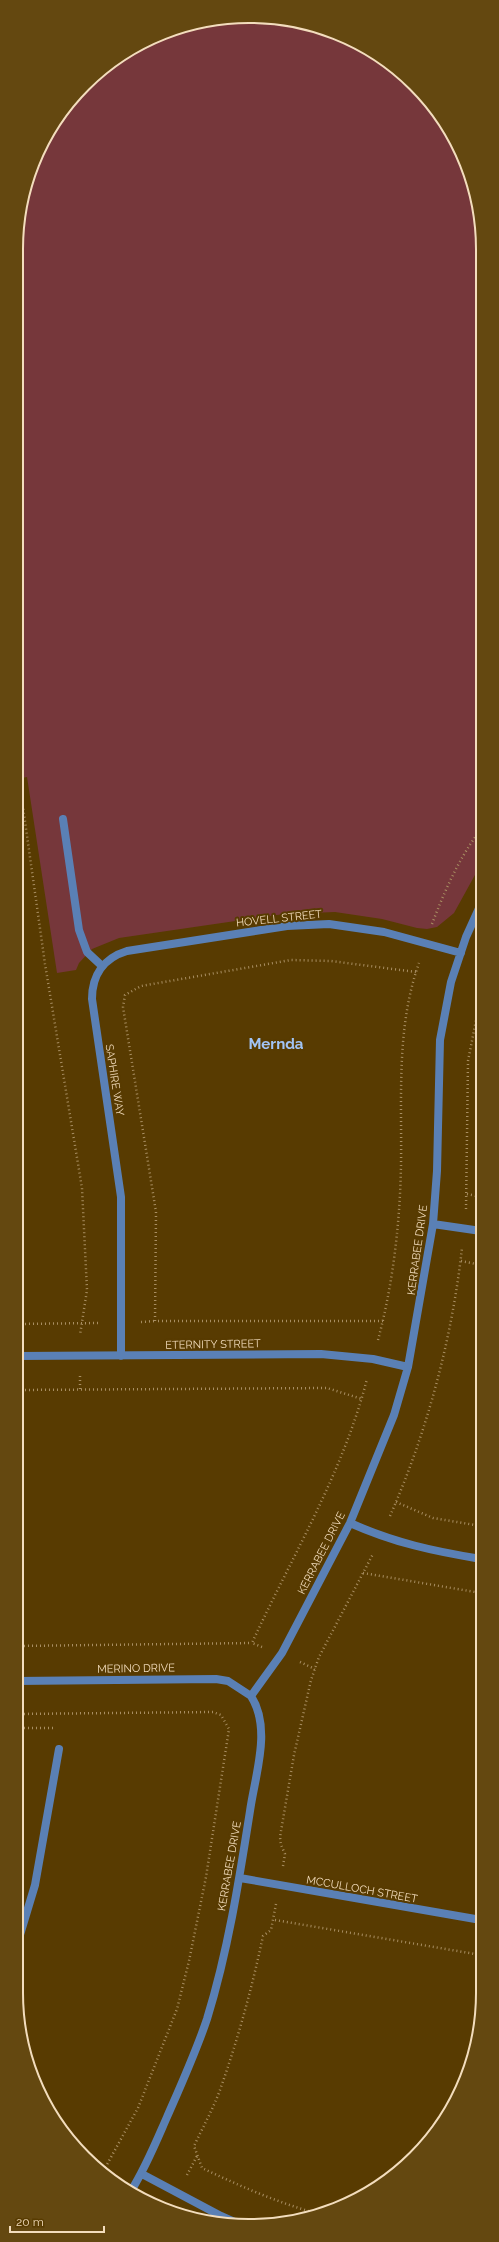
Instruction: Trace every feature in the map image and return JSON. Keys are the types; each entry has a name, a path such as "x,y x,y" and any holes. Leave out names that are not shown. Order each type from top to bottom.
{"street":[{"path":"64,819 79,930 87,952 102,966"},
{"name":"KERRABEE DRIVE","path":"133,2187 142,2174 207,2019 228,1938 240,1878 261,1735 258,1706 251,1696 282,1654 350,1523 394,1415 408,1367 433,1224 437,1171 440,1040 451,982 476,916"},
{"name":"HOVELL STREET","path":"102,966 118,953 127,951 287,926 329,924 361,928 426,943 461,953"},
{"name":"SAPHIRE WAY","path":"102,966 92,987 92,998 121,1197 121,1356"},
{"path":"433,1224 476,1230"},
{"name":"ETERNITY STREET","path":"23,1356 321,1354 373,1359 408,1367"},
{"path":"350,1523 409,1546 476,1558"},
{"name":"MERINO DRIVE","path":"23,1681 216,1679 228,1680 251,1696"},
{"path":"23,1925 35,1885 59,1748"},
{"name":"MCCULLOCH STREET","path":"240,1878 278,1886 476,1919"},
{"path":"142,2174 225,2218"}],"path":[{"path":"23,808 44,964 82,1188 87,1290 86,1308 81,1323 80,1390"},
{"path":"252,1643 334,1474 362,1399 383,1321 392,1268 401,1166 400,1060 405,1021 416,972 447,884 468,845 476,835"},
{"path":"155,1321 156,1212 122,1007 125,994 141,986 291,960 331,960 416,972"},
{"path":"308,2211 246,2188 202,2168 194,2146 219,2091 235,2045 252,1989 263,1936 271,1930 275,1920 278,1886 286,1854 281,1845 280,1837 293,1762 307,1696 315,1669 319,1657 363,1573 396,1502 424,1424 438,1375 450,1323 461,1261 468,1194 466,1154 468,1061 476,1020"},
{"path":"468,1194 476,1196"},
{"path":"461,1261 476,1264"},
{"path":"23,1324 155,1321 383,1321"},
{"path":"23,1390 327,1388 362,1399"},
{"path":"396,1502 433,1518 476,1525"},
{"path":"363,1573 476,1592"},
{"path":"23,1646 252,1643 282,1654 315,1669"},
{"path":"23,1714 213,1712 221,1715 229,1729 204,1885 189,1961 177,2009 138,2108 106,2167"},
{"path":"275,1920 476,1954"}],"shaded area":[{"path":"235,23 264,23 294,27 322,35 350,46 375,61 399,79 420,100 438,124 453,149 464,177 472,205 476,235 476,873 454,913 437,927 427,929 417,928 382,919 335,912 284,914 119,938 92,949 79,963 76,970 57,973 27,777 23,778 23,235 27,205 35,177 46,149 61,124 79,100 100,79 136,53 177,35 205,27"}],"district":[{"name":"Mernda","path":"276,1044"}]}
